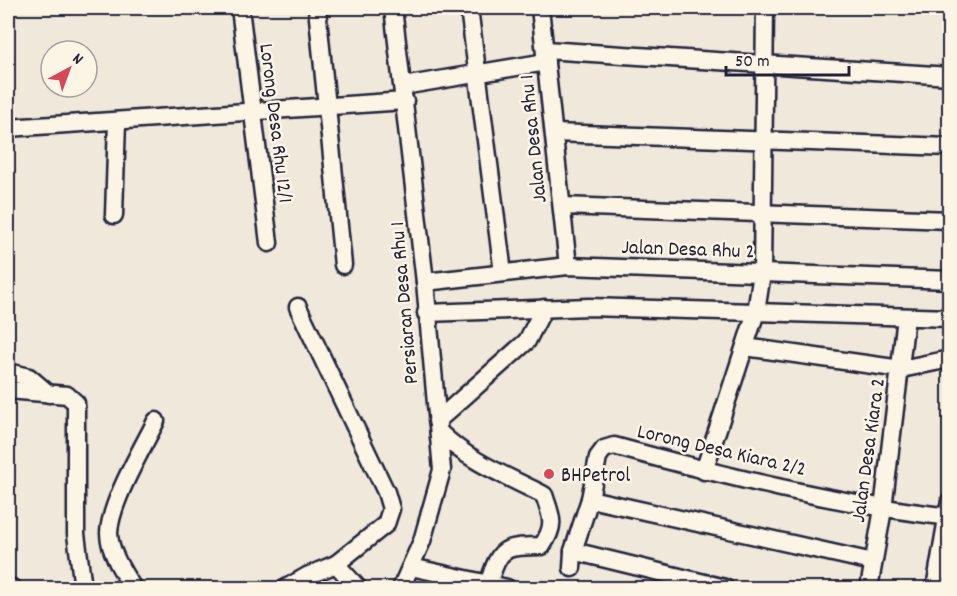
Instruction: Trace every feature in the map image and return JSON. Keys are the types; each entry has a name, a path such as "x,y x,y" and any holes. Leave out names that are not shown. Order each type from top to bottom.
{"street":[{"name":"Lorong Desa Rhu 12/1","path":"240,8 269,243"},
{"path":"316,8 344,265"},
{"name":"Persiaran Desa Rhu 1","path":"393,8 425,282 442,470 422,542 401,588"},
{"path":"469,8 503,273"},
{"name":"Jalan Desa Rhu 1","path":"540,8 568,266"},
{"path":"704,471 756,312 762,273 765,8"},
{"path":"8,128 326,106 404,93 546,56 764,64 950,76"},
{"path":"114,215 117,121"},
{"path":"554,133 763,138 950,147"},
{"path":"562,206 950,220"},
{"name":"Jalan Desa Rhu 2","path":"425,282 568,266 950,280"},
{"path":"286,588 336,564 386,524 391,509 386,492 298,307"},
{"path":"488,584 498,557 510,547 542,546 552,532 552,517 544,495 460,453 438,426 527,341 544,308"},
{"path":"426,313 544,308 950,318"},
{"name":"Jalan Desa Kiara 2","path":"869,588 883,509 906,317"},
{"path":"744,347 901,369 950,358"},
{"path":"8,372 29,377 49,394"},
{"path":"8,390 67,395 76,403 76,534 83,588"},
{"path":"133,588 120,568 109,533 121,491 156,421"},
{"name":"Lorong Desa Kiara 2/2","path":"590,499 598,457 604,449 614,446 704,471 883,509 949,512"},
{"path":"724,588 573,560 590,499 873,562"},
{"path":"935,588 949,512"},
{"path":"336,564 357,588"},
{"path":"411,567 507,588"},
{"path":"8,586 12,588"}],"place":[{"name":"BHPetrol","path":"549,474"}]}
